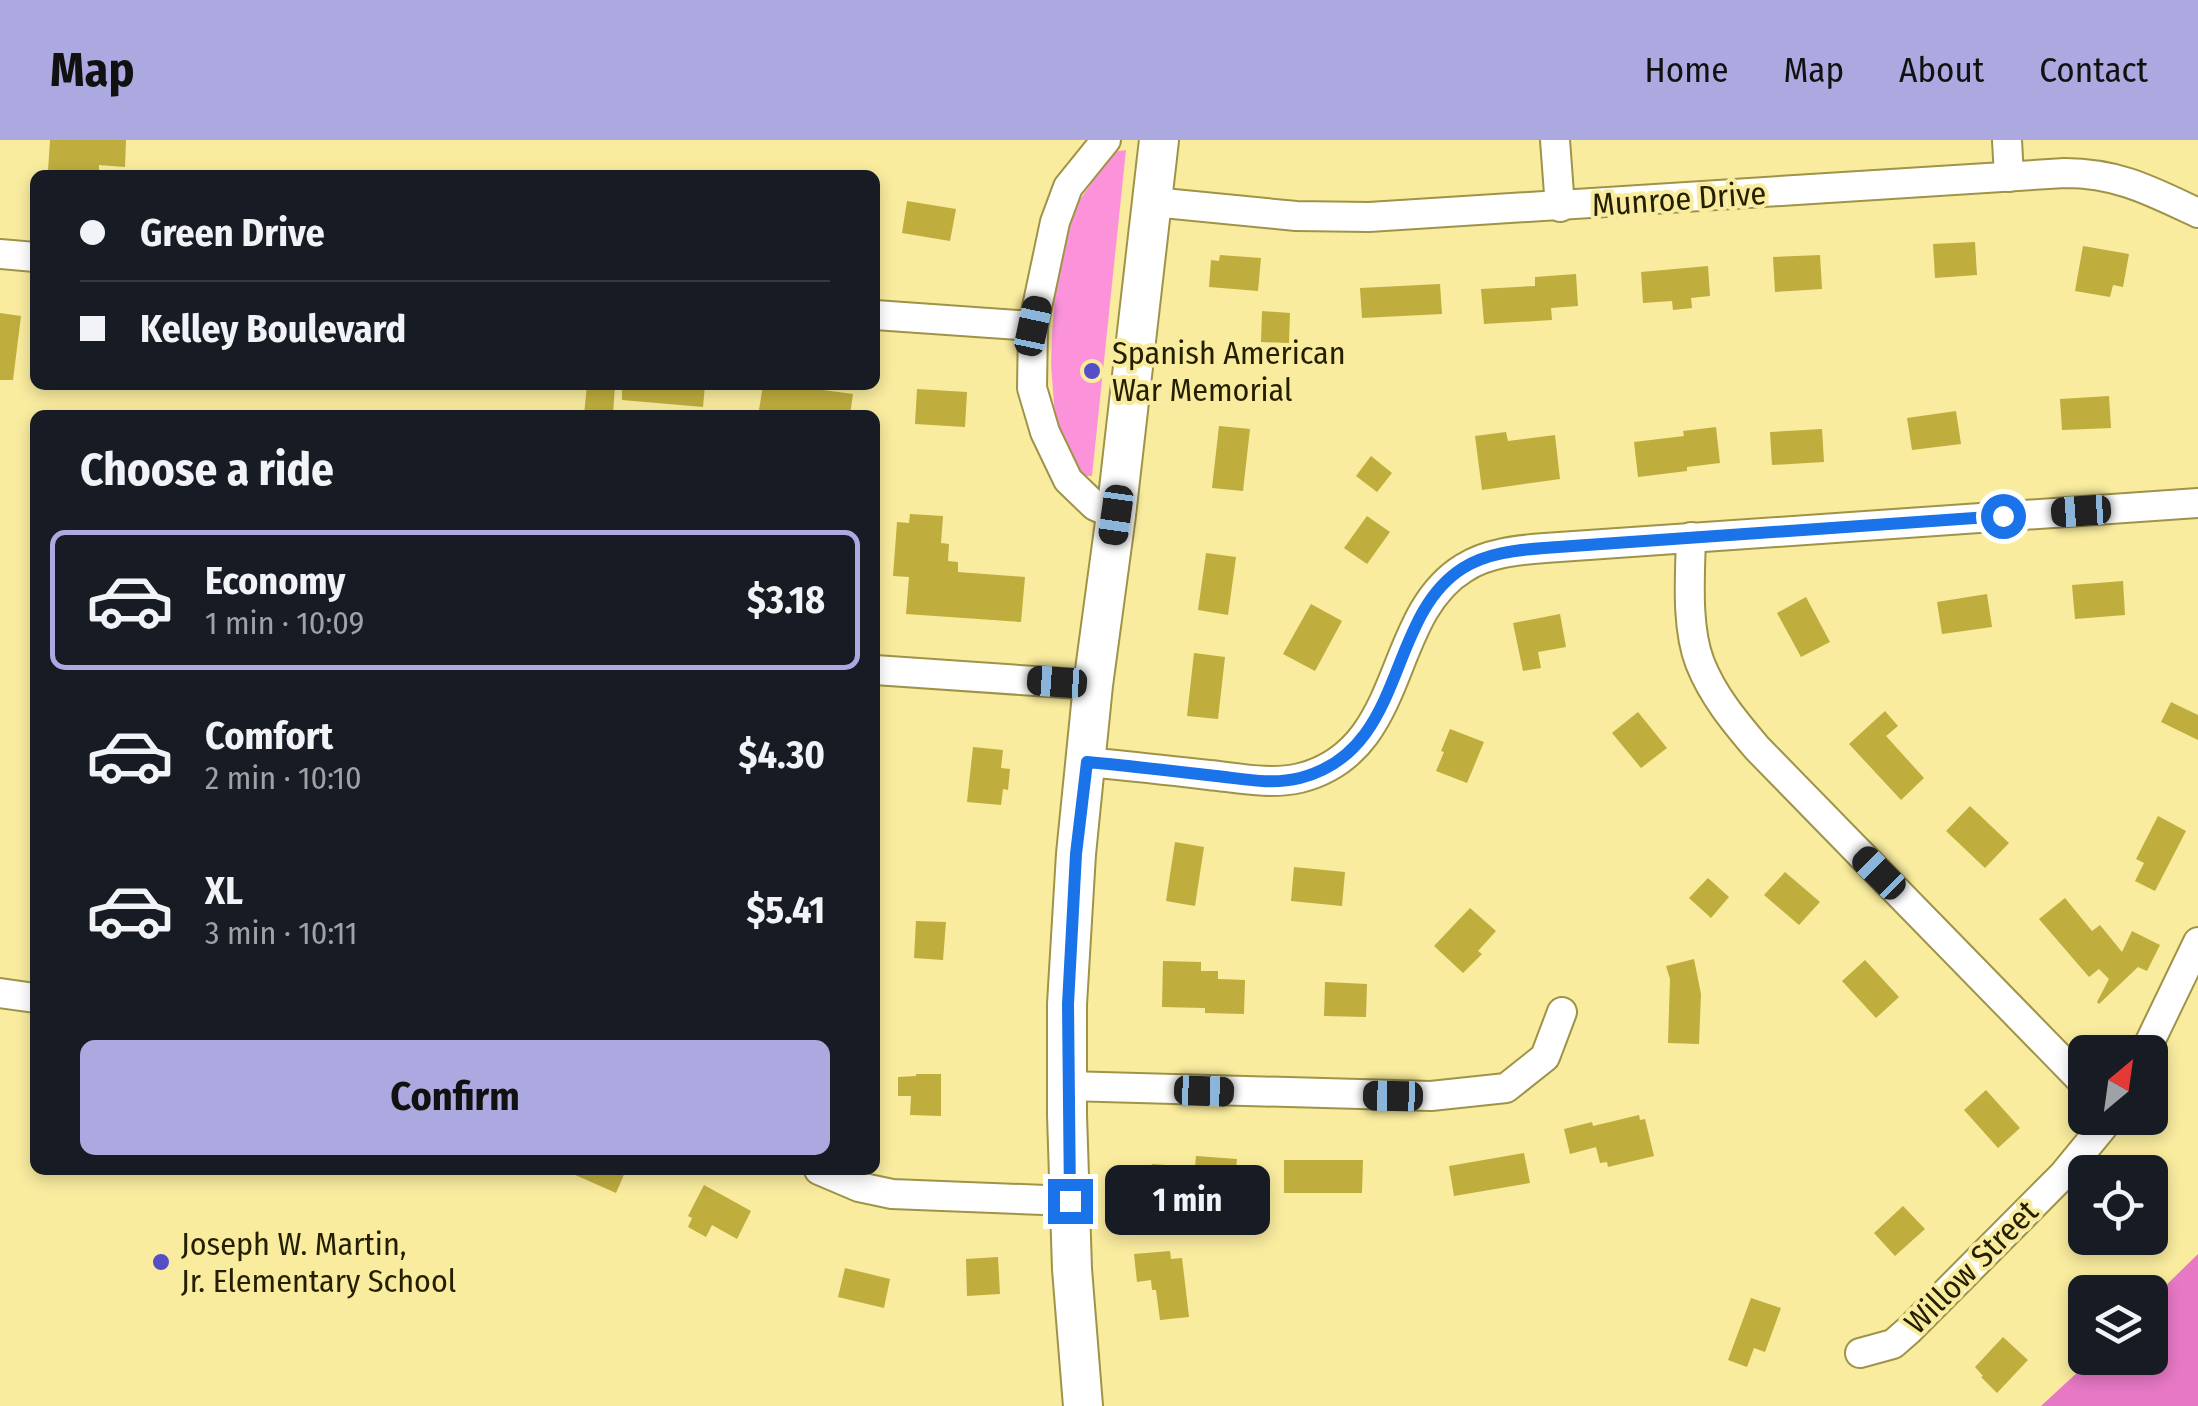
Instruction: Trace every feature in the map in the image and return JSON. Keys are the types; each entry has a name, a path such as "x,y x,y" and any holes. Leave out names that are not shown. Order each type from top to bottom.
{"main road":[{"path":"1083,1406 1072,1269 1067,1086 1076,854 1160,140"}],"street":[{"path":"1106,140 1068,187 1055,222 1033,326 1032,388 1045,432 1068,480 1094,506 1116,515"},
{"path":"1555,140 1560,206"},
{"path":"2007,140 2009,176"},
{"name":"Munroe Drive","path":"1152,202 1296,216 1369,218 2094,173 2121,179 2198,213"},
{"path":"0,254 30,257"},
{"path":"880,315 1033,326"},
{"path":"1087,762 1264,781 1303,777 1344,756 1374,720 1424,610 1448,578 1467,566 1508,552 2198,503"},
{"path":"1691,538 1690,610 1699,661 1723,707 1757,748 2068,1067"},
{"path":"880,670 1093,685"},
{"path":"2153,1035 2198,942"},
{"path":"0,993 30,997"},
{"path":"1067,1086 1431,1096 1506,1088 1545,1057 1562,1012"},
{"name":"Willow Street","path":"1860,1353 1893,1344 1909,1330 2064,1174 2096,1135"},
{"path":"831,1175 859,1187 892,1194 1070,1201"}],"shaded area":[{"path":"1126,150 1092,476 1085,476 1076,470 1056,430 1051,364 1055,294 1069,227 1079,201 1110,156"},
{"path":"2198,1254 2198,1406 2041,1406 2075,1375 2168,1375 2168,1283"}],"building":[{"path":"50,140 126,140 125,167 99,165 99,170 48,170"},
{"path":"907,201 956,209 950,241 902,233"},
{"path":"1975,242 1977,275 1935,278 1933,244"},
{"path":"2083,246 2129,254 2123,287 2113,285 2110,297 2075,291"},
{"path":"1220,255 1261,258 1258,291 1209,287 1211,260 1219,261"},
{"path":"1820,255 1822,289 1775,292 1773,257"},
{"path":"1708,266 1710,296 1691,298 1692,308 1673,310 1672,301 1643,303 1641,272"},
{"path":"1576,274 1578,306 1551,308 1552,320 1484,324 1481,289 1535,286 1535,277"},
{"path":"1440,284 1442,314 1362,318 1360,288"},
{"path":"1262,311 1290,313 1289,343 1261,342"},
{"path":"0,313 21,316 13,380 0,380"},
{"path":"917,389 967,392 965,427 915,424"},
{"path":"586,390 615,390 613,410 584,410"},
{"path":"622,390 705,390 703,407 622,400"},
{"path":"762,390 853,394 851,410 759,410"},
{"path":"2109,396 2111,428 2062,430 2060,399"},
{"path":"1956,411 1961,444 1912,450 1907,418"},
{"path":"1219,426 1250,429 1243,491 1212,488"},
{"path":"1716,427 1720,463 1638,477 1634,442 1684,436 1683,431"},
{"path":"1822,429 1824,462 1772,465 1770,432"},
{"path":"1506,432 1508,441 1555,435 1560,479 1482,490 1475,436"},
{"path":"1371,456 1392,473 1377,492 1356,476"},
{"path":"910,514 943,516 941,543 949,544 948,561 958,562 958,572 1025,577 1021,622 906,614 909,577 893,576 897,522 909,523"},
{"path":"1367,516 1390,532 1367,564 1344,548"},
{"path":"1206,553 1236,557 1228,615 1198,610"},
{"path":"2123,581 2125,615 2075,619 2072,585"},
{"path":"1987,594 1992,627 1942,634 1937,602"},
{"path":"1806,597 1830,642 1801,657 1777,613"},
{"path":"1311,604 1342,621 1315,671 1283,654"},
{"path":"1560,614 1566,647 1538,652 1541,668 1523,671 1513,623"},
{"path":"1194,653 1225,657 1218,719 1187,716"},
{"path":"2171,702 2198,715 2198,740 2161,722"},
{"path":"1885,711 1898,726 1886,736 1924,778 1901,800 1849,744"},
{"path":"1638,712 1667,748 1641,768 1612,733"},
{"path":"1450,729 1484,742 1467,783 1436,771"},
{"path":"973,747 1003,750 1001,768 1010,769 1008,790 1003,789 1001,805 967,802"},
{"path":"1970,806 2009,843 1985,868 1946,831"},
{"path":"2158,816 2186,831 2155,891 2135,881 2144,863 2136,859"},
{"path":"1175,842 1204,847 1195,906 1166,901"},
{"path":"1294,867 1345,872 1342,906 1291,901"},
{"path":"1785,872 1820,902 1799,925 1764,895"},
{"path":"1708,878 1729,897 1711,918 1689,898"},
{"path":"2065,898 2092,931 2100,925 2122,952 2132,931 2160,945 2147,971 2138,967 2099,1004 2109,979 2099,969 2089,977 2039,919"},
{"path":"1470,908 1496,931 1478,951 1482,954 1463,973 1434,946"},
{"path":"916,921 946,922 943,960 914,958"},
{"path":"1694,959 1701,994 1699,1044 1668,1043 1670,979 1666,966"},
{"path":"1865,960 1899,997 1876,1018 1842,981"},
{"path":"1163,961 1201,962 1201,971 1218,971 1218,979 1245,980 1244,1014 1162,1007"},
{"path":"1325,982 1367,984 1366,1017 1324,1016"},
{"path":"941,1074 941,1116 910,1115 911,1096 898,1096 898,1077"},
{"path":"1986,1090 2020,1128 1998,1148 1964,1110"},
{"path":"1639,1115 1640,1120 1645,1119 1654,1156 1608,1167 1607,1162 1600,1163 1596,1147 1570,1154 1564,1129"},
{"path":"1524,1153 1530,1183 1454,1196 1449,1166"},
{"path":"1196,1156 1237,1159 1233,1204 1149,1196 1152,1164 1195,1167"},
{"path":"1284,1160 1363,1160 1362,1193 1284,1193"},
{"path":"575,1175 624,1175 616,1193"},
{"path":"704,1185 751,1211 737,1239 712,1225 706,1237 688,1227 692,1218 688,1216"},
{"path":"1903,1206 1925,1229 1895,1256 1874,1233"},
{"path":"1170,1251 1171,1259 1182,1258 1189,1317 1160,1320 1151,1280 1137,1282 1134,1254"},
{"path":"998,1257 1000,1294 967,1296 966,1259"},
{"path":"845,1268 890,1279 884,1308 838,1297"},
{"path":"1751,1298 1781,1308 1765,1352 1754,1348 1747,1367 1728,1360"},
{"path":"2003,1337 2028,1360 1997,1393 1975,1367"}],"place":[{"name":"Spanish American War Memorial","path":"1092,371"},
{"name":"Joseph W. Martin, Jr. Elementary School","path":"161,1262"}],"route":[{"path":"1070,1201 1068,1004 1076,854 1087,762 1264,781 1303,777 1324,768 1344,756 1374,720 1415,627 1435,593 1448,578 1467,566 1508,552 2003,516"}]}
